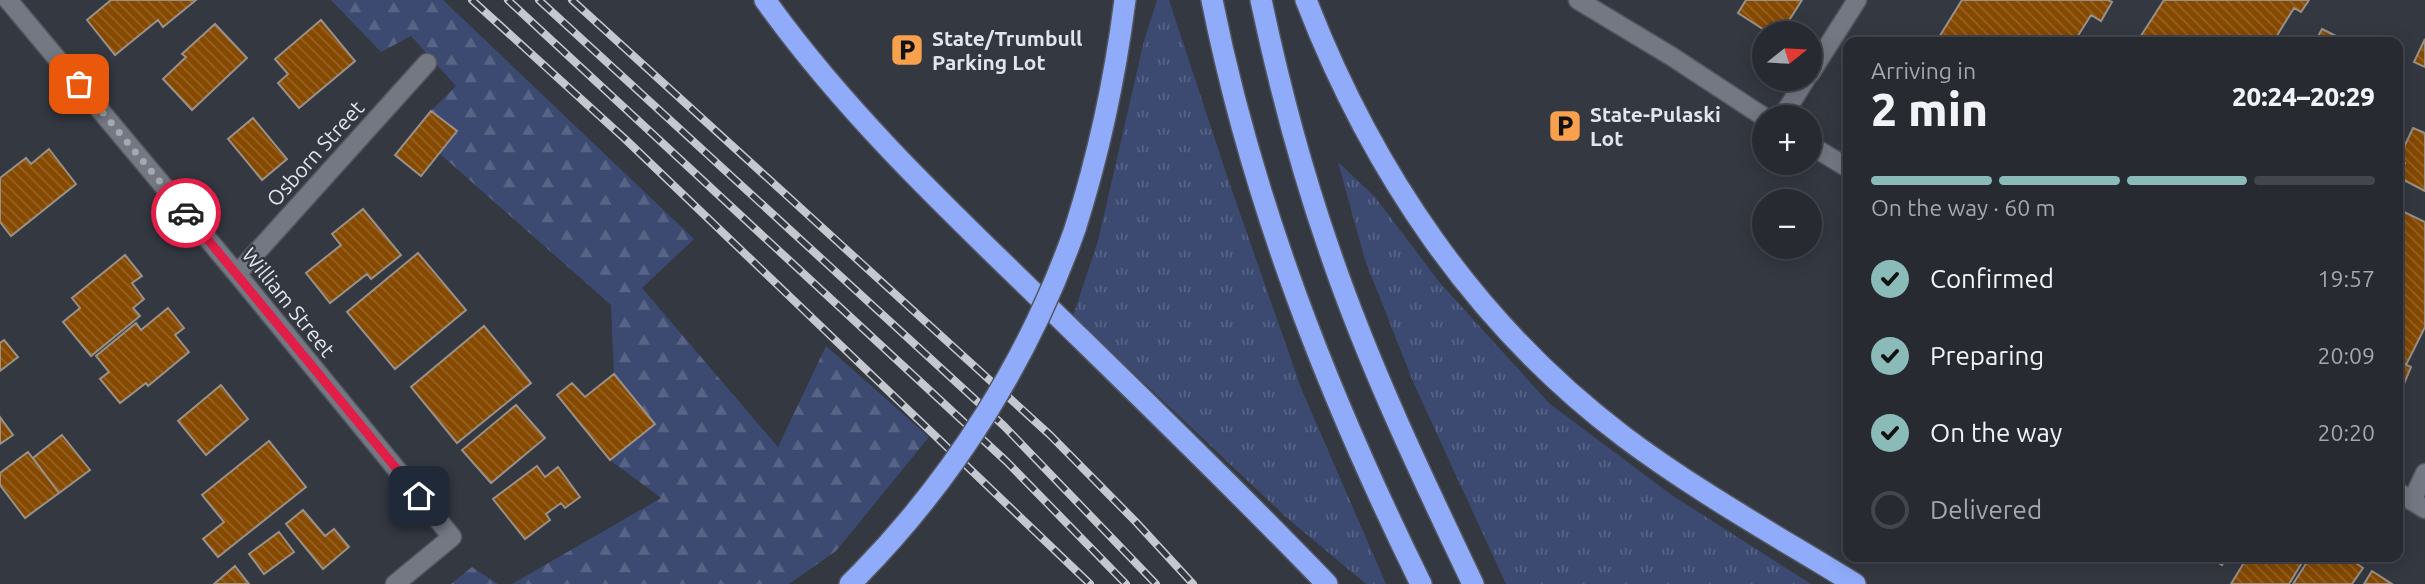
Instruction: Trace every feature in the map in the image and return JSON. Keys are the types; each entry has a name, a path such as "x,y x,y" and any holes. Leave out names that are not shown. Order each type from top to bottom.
{"highway":[{"path":"765,0 814,65 915,176 1223,478 1327,584"},
{"path":"855,579 899,533 929,496 991,403 1041,314 1088,189 1107,109 1125,0"},
{"path":"1212,0 1259,188 1284,264 1354,443 1421,584"},
{"path":"1261,0 1295,138 1330,253 1380,382 1473,584"},
{"path":"1306,0 1342,88 1388,171 1458,273 1509,333 1558,382 1656,460 1855,584"}],"street":[{"name":"William Street","path":"8,0 452,537 395,584"},
{"path":"1578,0 1752,109"},
{"path":"1822,55 1857,0"},
{"name":"Osborn Street","path":"237,274 427,63"},
{"path":"1822,152 1843,165"},
{"path":"2411,500 2425,473"}],"green space":[{"path":"331,0 443,0 694,239 642,288 778,447 826,346 929,437 836,551 789,584 512,584 661,498 610,460 655,424 614,374 611,305 439,153 456,131 431,111 456,86 411,36 381,52"},
{"path":"1157,0 1169,0 1301,388 1386,584 1366,584 1286,517 1073,316 1098,241 1144,41"},
{"path":"1338,162 1375,197 1440,283 1550,404 1673,496 1811,584 1506,584 1414,384 1365,260"},
{"path":"472,567 498,584 451,584"}],"building":[{"path":"111,0 196,0 163,27 158,20 115,55 87,20"},
{"path":"1746,0 1802,0 1789,21 1752,22 1738,13"},
{"path":"1962,0 2112,2 2101,21 2091,15 2077,37 1939,37"},
{"path":"2164,0 2309,0 2301,12 2294,8 2276,37 2140,37"},
{"path":"321,20 355,61 299,108 278,83 288,74 275,59"},
{"path":"215,24 247,58 192,110 163,79 186,57 182,54"},
{"path":"2322,29 2338,37 2318,37"},
{"path":"2425,39 2425,67 2414,62"},
{"path":"431,111 457,131 421,176 395,155"},
{"path":"253,118 287,159 262,180 228,139"},
{"path":"2413,128 2425,133 2425,191 2403,180 2403,149"},
{"path":"49,149 76,184 11,236 0,222 0,178 26,158 31,164"},
{"path":"363,209 401,255 371,279 367,274 330,303 306,273 341,245 332,234"},
{"path":"2403,211 2425,222 2425,327 2406,365 2403,364"},
{"path":"418,253 466,310 395,369 347,312"},
{"path":"125,255 142,276 132,283 144,299 133,308 140,316 91,356 63,322 80,308 72,298"},
{"path":"168,308 184,328 175,335 189,352 148,386 146,383 120,403 100,379 109,372 96,356 136,323 141,330"},
{"path":"484,326 531,383 457,443 411,387"},
{"path":"4,340 18,357 0,371 0,343"},
{"path":"2403,363 2411,367 2403,386"},
{"path":"614,374 655,424 610,460 557,395 572,383 585,397"},
{"path":"221,385 248,419 206,455 178,421"},
{"path":"516,405 545,438 491,483 462,450"},
{"path":"0,417 13,435 0,444"},
{"path":"62,435 90,470 59,493 33,458"},
{"path":"269,441 306,487 218,557 203,539 224,522 202,495"},
{"path":"28,452 59,493 25,518 0,485 0,473"},
{"path":"537,466 545,477 558,467 580,497 565,508 561,503 546,514 550,520 525,539 493,499"},
{"path":"303,510 325,536 334,529 349,547 323,569 286,524"},
{"path":"279,532 294,552 264,574 249,554"},
{"path":"2244,562 2302,562 2289,584 2231,584"},
{"path":"2307,562 2354,562 2363,568 2352,584 2293,584"},
{"path":"235,566 249,584 214,584"},
{"path":"2372,571 2392,584 2364,584"}],"railway":[{"path":"472,0 624,138 1090,584"},
{"path":"508,0 1007,462 1126,584"},
{"path":"539,0 1004,426 1156,584"},
{"path":"572,0 1050,435 1193,584"}],"way so far":[{"path":"79,84 186,213"}],"place":[{"name":"State/Trumbull Parking Lot","path":"907,50"},
{"name":"State-Pulaski Lot","path":"1565,126"}],"route":[{"path":"186,213 419,496"}]}
